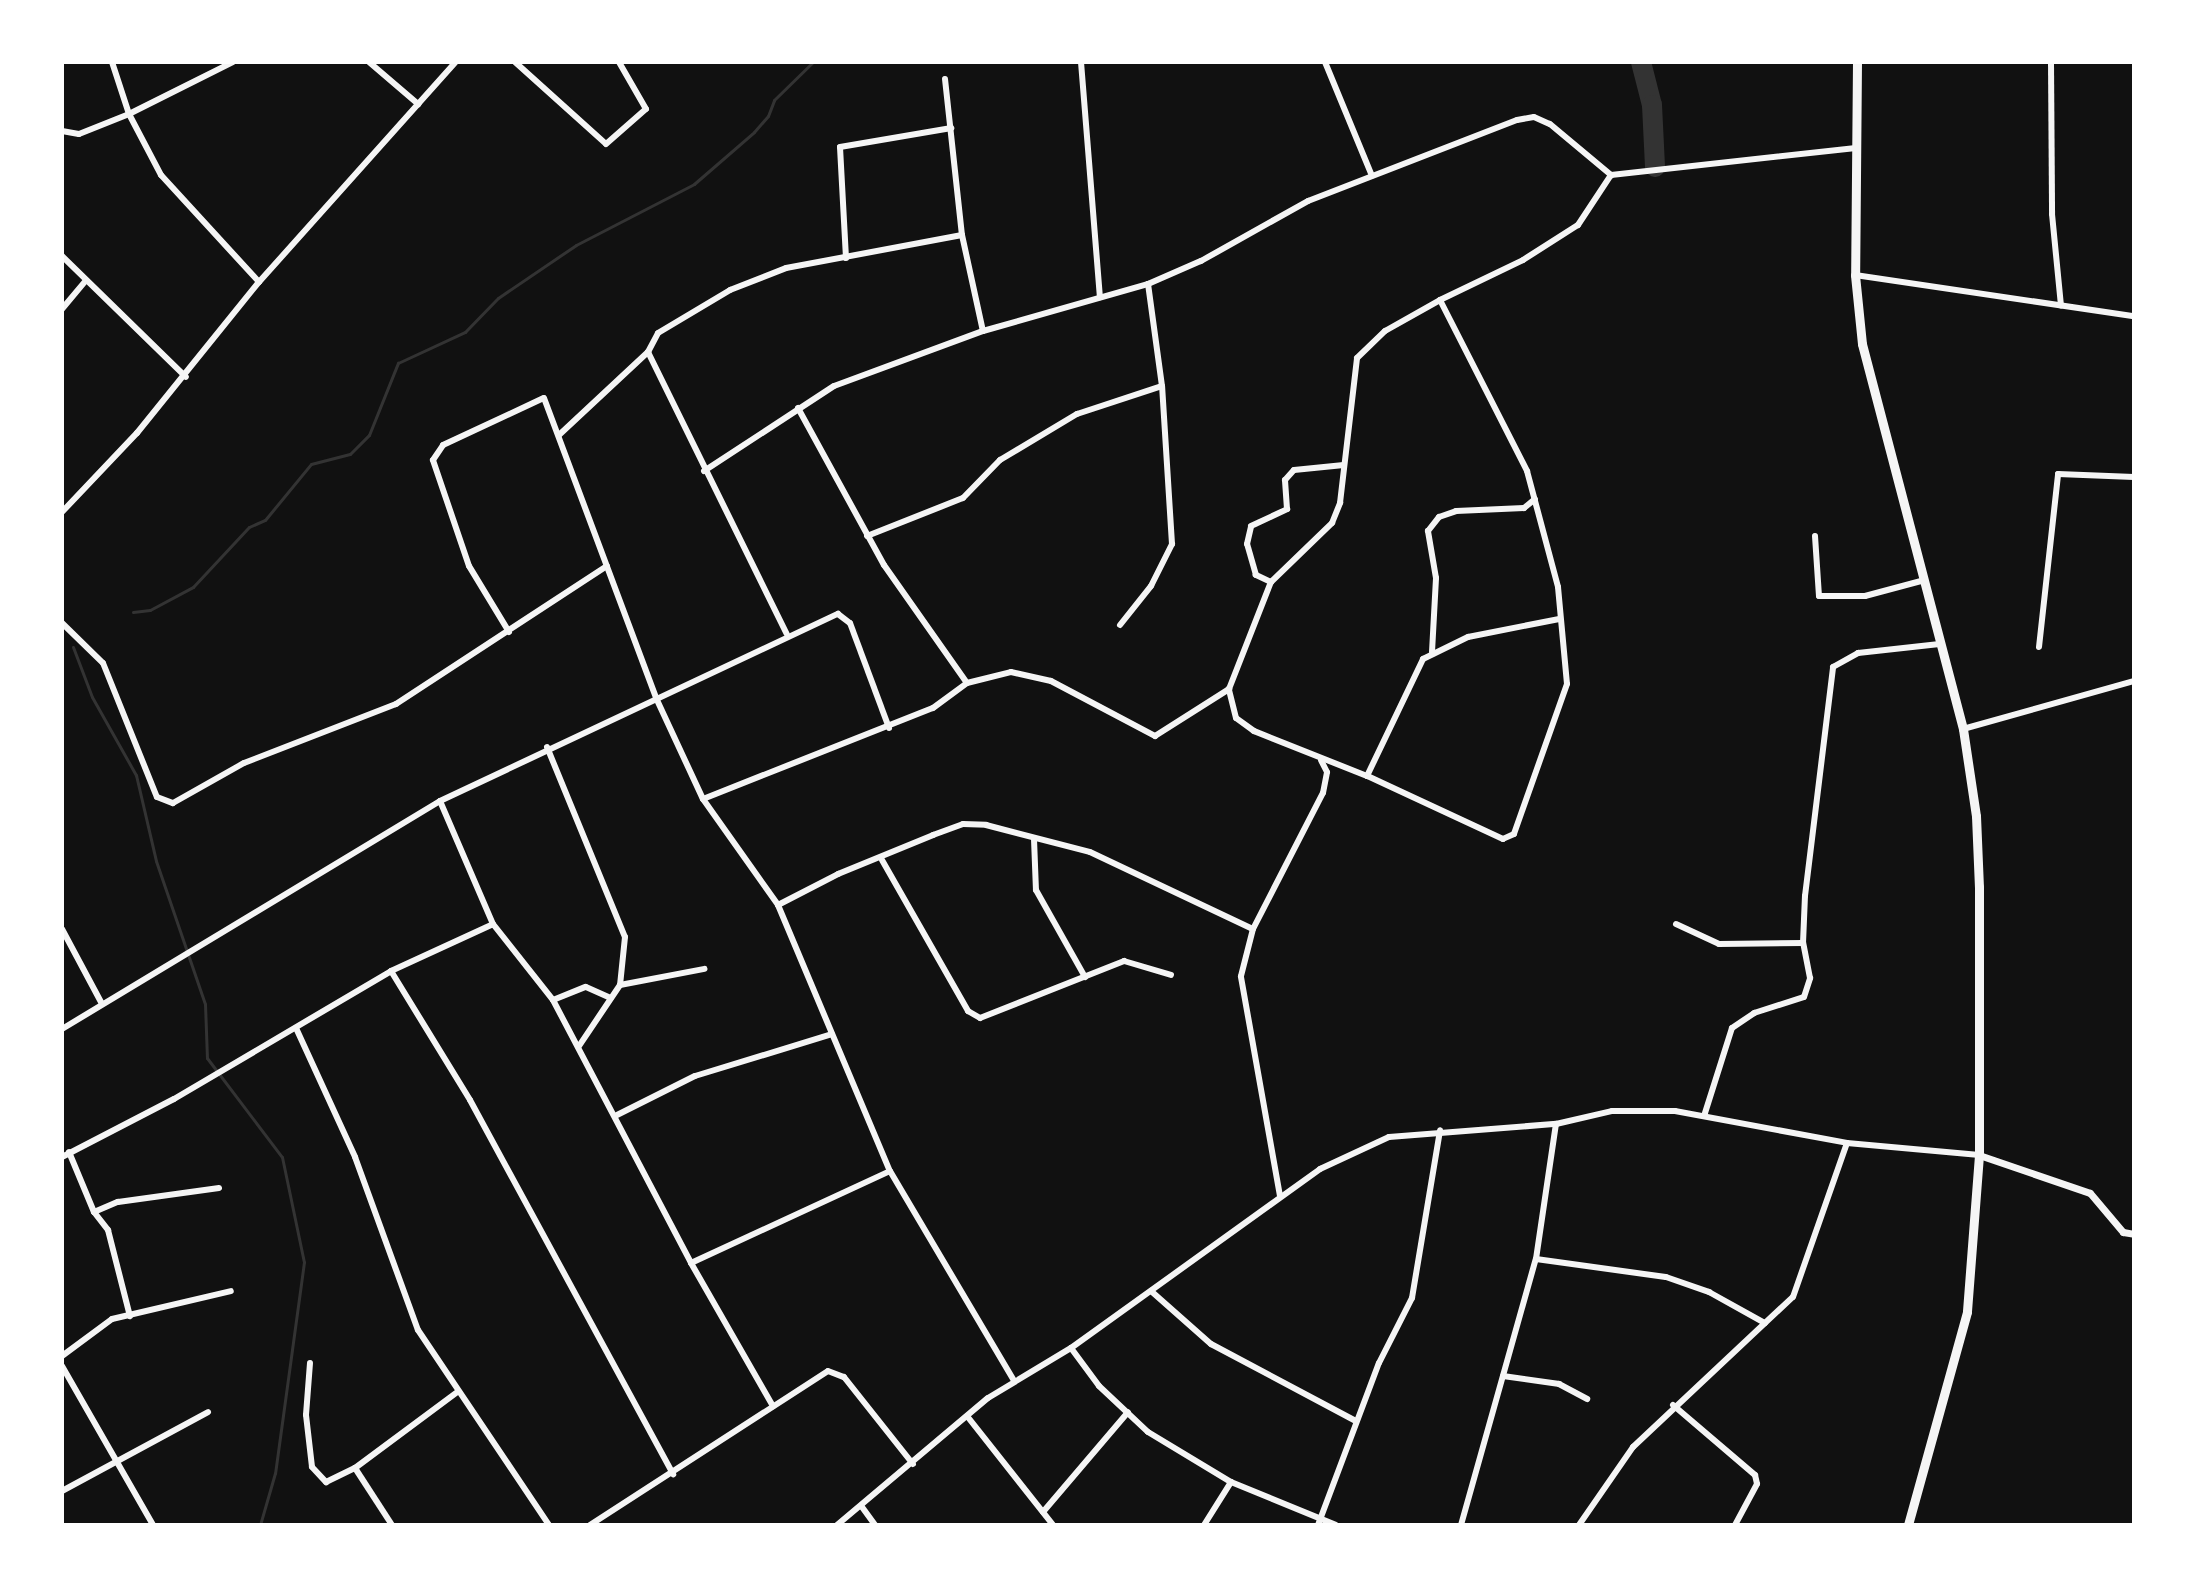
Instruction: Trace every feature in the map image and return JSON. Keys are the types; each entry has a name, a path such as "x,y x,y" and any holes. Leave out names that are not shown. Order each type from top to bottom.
{"main road":[{"path":"1857,62 1855,275 1880,426 1963,729 1977,830 1979,1155 1967,1312 1908,1525"}],"street":[{"path":"112,62 129,114 161,175 259,282"},
{"path":"62,131 79,134 129,114 233,62"},
{"path":"369,62 418,104"},
{"path":"62,512 186,377 259,282 456,62"},
{"path":"515,62 606,144 646,109 619,62"},
{"path":"1092,62 1081,63 1100,297"},
{"path":"1325,62 1372,176"},
{"path":"2051,62 2052,214 2061,306"},
{"path":"945,79 962,235 983,331"},
{"path":"704,471 798,408 874,369 983,331 1148,284 1201,261 1308,201 1534,117 1550,124 1611,175 1854,148"},
{"path":"846,258 840,147 951,128"},
{"path":"1440,300 1527,471 1558,587 1567,684 1514,834 1496,838 1367,776 1254,731 1236,718 1229,689 1271,582 1332,523 1344,465 1357,358 1385,331 1440,300 1523,260 1578,225 1611,175"},
{"path":"559,435 648,352 658,333 730,290 786,268 962,235"},
{"path":"62,256 85,282 186,377"},
{"path":"1855,275 2134,316"},
{"path":"62,309 85,282"},
{"path":"1120,625 1151,586 1172,544 1162,386 1148,284"},
{"path":"648,352 787,634"},
{"path":"867,536 963,498 1000,460 1077,414 1162,386"},
{"path":"509,632 469,566 433,460 443,445 537,398 548,402 657,700 703,799 778,905 890,1171 1014,1381"},
{"path":"798,408 867,536 967,683"},
{"path":"1271,582 1256,575 1247,544 1251,526 1287,509 1285,480 1294,470 1344,465"},
{"path":"2039,647 2058,474 2134,477"},
{"path":"1432,652 1436,578 1428,531 1439,517 1456,511 1524,508 1535,499"},
{"path":"1815,536 1819,596 1865,596 1921,581"},
{"path":"62,623 103,663 157,797 173,803 244,763 370,718 509,632 607,566"},
{"path":"62,1029 440,801 547,747 657,700 787,634 845,616 889,728"},
{"path":"1367,776 1423,659 1468,637 1559,619"},
{"path":"1705,1113 1732,1028 1754,1013 1804,997 1810,978 1803,943 1833,667 1858,653 1940,644"},
{"path":"703,799 889,728 933,708 967,683 1011,672 1051,681 1155,736 1229,689"},
{"path":"1963,729 2134,681"},
{"path":"547,747 625,937 620,985 579,1046"},
{"path":"1280,1196 1241,976 1253,929 1323,793 1327,772 1321,760"},
{"path":"440,801 493,924 553,1000 617,1115 691,1263 773,1406"},
{"path":"778,905 838,874 882,860 963,824 1034,839 1060,841 1090,852 1253,929"},
{"path":"1034,839 1036,890 1085,977"},
{"path":"882,860 968,1011 980,1018 1124,961 1171,975"},
{"path":"62,1157 210,1078 391,971 493,924"},
{"path":"1676,924 1719,944 1803,943"},
{"path":"62,929 102,1004"},
{"path":"620,985 704,969"},
{"path":"391,971 470,1100 673,1474"},
{"path":"553,1000 586,987 611,998"},
{"path":"296,1028 355,1157 406,1304 456,1393 549,1525"},
{"path":"617,1115 695,1076 832,1034"},
{"path":"837,1525 967,1416 1014,1381 1071,1348 1280,1196 1353,1151 1389,1137 1440,1130 1556,1124 1612,1111 1705,1113 1847,1143 1979,1155 2090,1193 2123,1232 2134,1234"},
{"path":"1461,1525 1536,1259 1556,1124"},
{"path":"1320,1521 1356,1421 1412,1298 1440,1130"},
{"path":"1583,1524 1633,1447 1673,1405 1793,1297 1847,1143"},
{"path":"69,1152 94,1212 108,1230 130,1316"},
{"path":"691,1263 890,1171"},
{"path":"94,1212 118,1202 219,1188"},
{"path":"1536,1259 1666,1277 1709,1292 1765,1323"},
{"path":"62,1356 112,1319 231,1291"},
{"path":"1151,1291 1211,1344 1356,1421"},
{"path":"1071,1348 1148,1432 1231,1482 1336,1525"},
{"path":"310,1363 306,1415 312,1467 326,1482 355,1468 456,1393"},
{"path":"62,1366 153,1525"},
{"path":"590,1525 828,1371 837,1372 913,1464"},
{"path":"1503,1376 1559,1384 1587,1399"},
{"path":"1673,1405 1755,1475 1757,1484 1735,1525"},
{"path":"62,1491 208,1412"},
{"path":"1043,1512 1128,1412"},
{"path":"967,1416 1053,1525"},
{"path":"355,1468 392,1525"},
{"path":"1204,1525 1231,1482"},
{"path":"862,1507 875,1525"}],"waterway":[{"path":"133,612 150,610 193,587 249,527 265,520 311,464 350,454 369,435 398,363 465,332 498,298 576,245 694,184 754,132 768,116 774,100 813,62"},
{"path":"1641,62 1652,105 1655,167"},
{"path":"73,647 92,697 136,775 156,861 205,1004 207,1058 282,1157 304,1262 275,1473 260,1525"}]}
